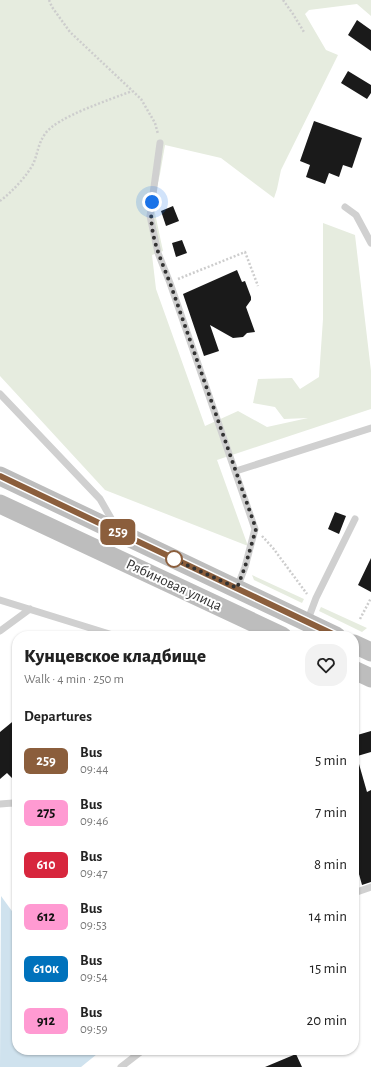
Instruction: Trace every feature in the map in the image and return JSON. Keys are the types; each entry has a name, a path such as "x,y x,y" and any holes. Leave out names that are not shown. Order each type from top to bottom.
{"main road":[{"name":"Рябиновая улица","path":"0,476 326,631"},
{"name":"Рябиновая улица","path":"0,504 271,631"},
{"path":"359,646 371,652"}],"lane":[{"path":"160,143 150,216 154,237 158,253 170,283 256,529 237,588"},
{"path":"345,208 356,215 371,244"},
{"path":"0,394 100,499 121,534"},
{"path":"236,471 371,428"},
{"path":"307,622 316,598 355,519"},
{"path":"0,600 101,631"},
{"path":"0,631 30,608"},
{"path":"0,804 12,803"},
{"path":"359,891 371,887"},
{"path":"121,1067 137,1055"}],"path":[{"path":"49,0 52,7 70,32 141,99 155,123 160,143"},
{"path":"282,0 294,14 304,32"},
{"path":"0,201 19,184 34,162 37,148 46,132 72,115 132,91"},
{"path":"185,276 245,252 258,286"},
{"path":"256,529 274,548 307,594"},
{"path":"360,619 371,598"}],"shaded area":[{"path":"0,0 371,0 371,16 357,4 309,10 305,14 326,50 338,55 281,170 274,198 221,158 165,145 153,204 163,251 152,255 156,289 205,426 238,411 267,427 308,418 284,419 275,407 253,403 258,379 292,378 300,389 319,377 323,319 323,223 355,235 371,371 371,409 217,460 248,546 105,490 0,376"},
{"path":"252,575 304,599 302,603 254,580"},
{"path":"321,607 367,628 362,632 319,611"}],"water":[{"path":"1,896 12,911 12,1055 96,1055 81,1067 0,1067"}],"building":[{"path":"357,20 371,30 371,51 348,35"},
{"path":"348,71 371,85 371,93 367,99 341,83"},
{"path":"314,121 362,138 352,168 343,165 339,177 329,173 325,184 306,177 310,165 300,161"},
{"path":"173,206 179,221 166,226 161,211"},
{"path":"182,240 187,253 176,257 172,243"},
{"path":"237,270 242,282 245,281 251,297 251,300 246,307 255,332 247,333 243,337 233,338 210,325 219,351 204,356 183,294"},
{"path":"335,512 346,516 339,534 328,529"},
{"path":"371,558 371,592 358,585"},
{"path":"12,722 12,778 7,773 0,779 0,732"},
{"path":"371,731 371,752 359,756 359,735"},
{"path":"359,764 367,792 371,790 371,882 362,885 359,874"},
{"path":"296,1055 302,1067 265,1067"}],"bus line":[{"name":"259","path":"0,476 327,631"}],"route":[{"path":"152,202 150,216 158,253 170,283 256,529 237,588 171,558 174,559"}]}
